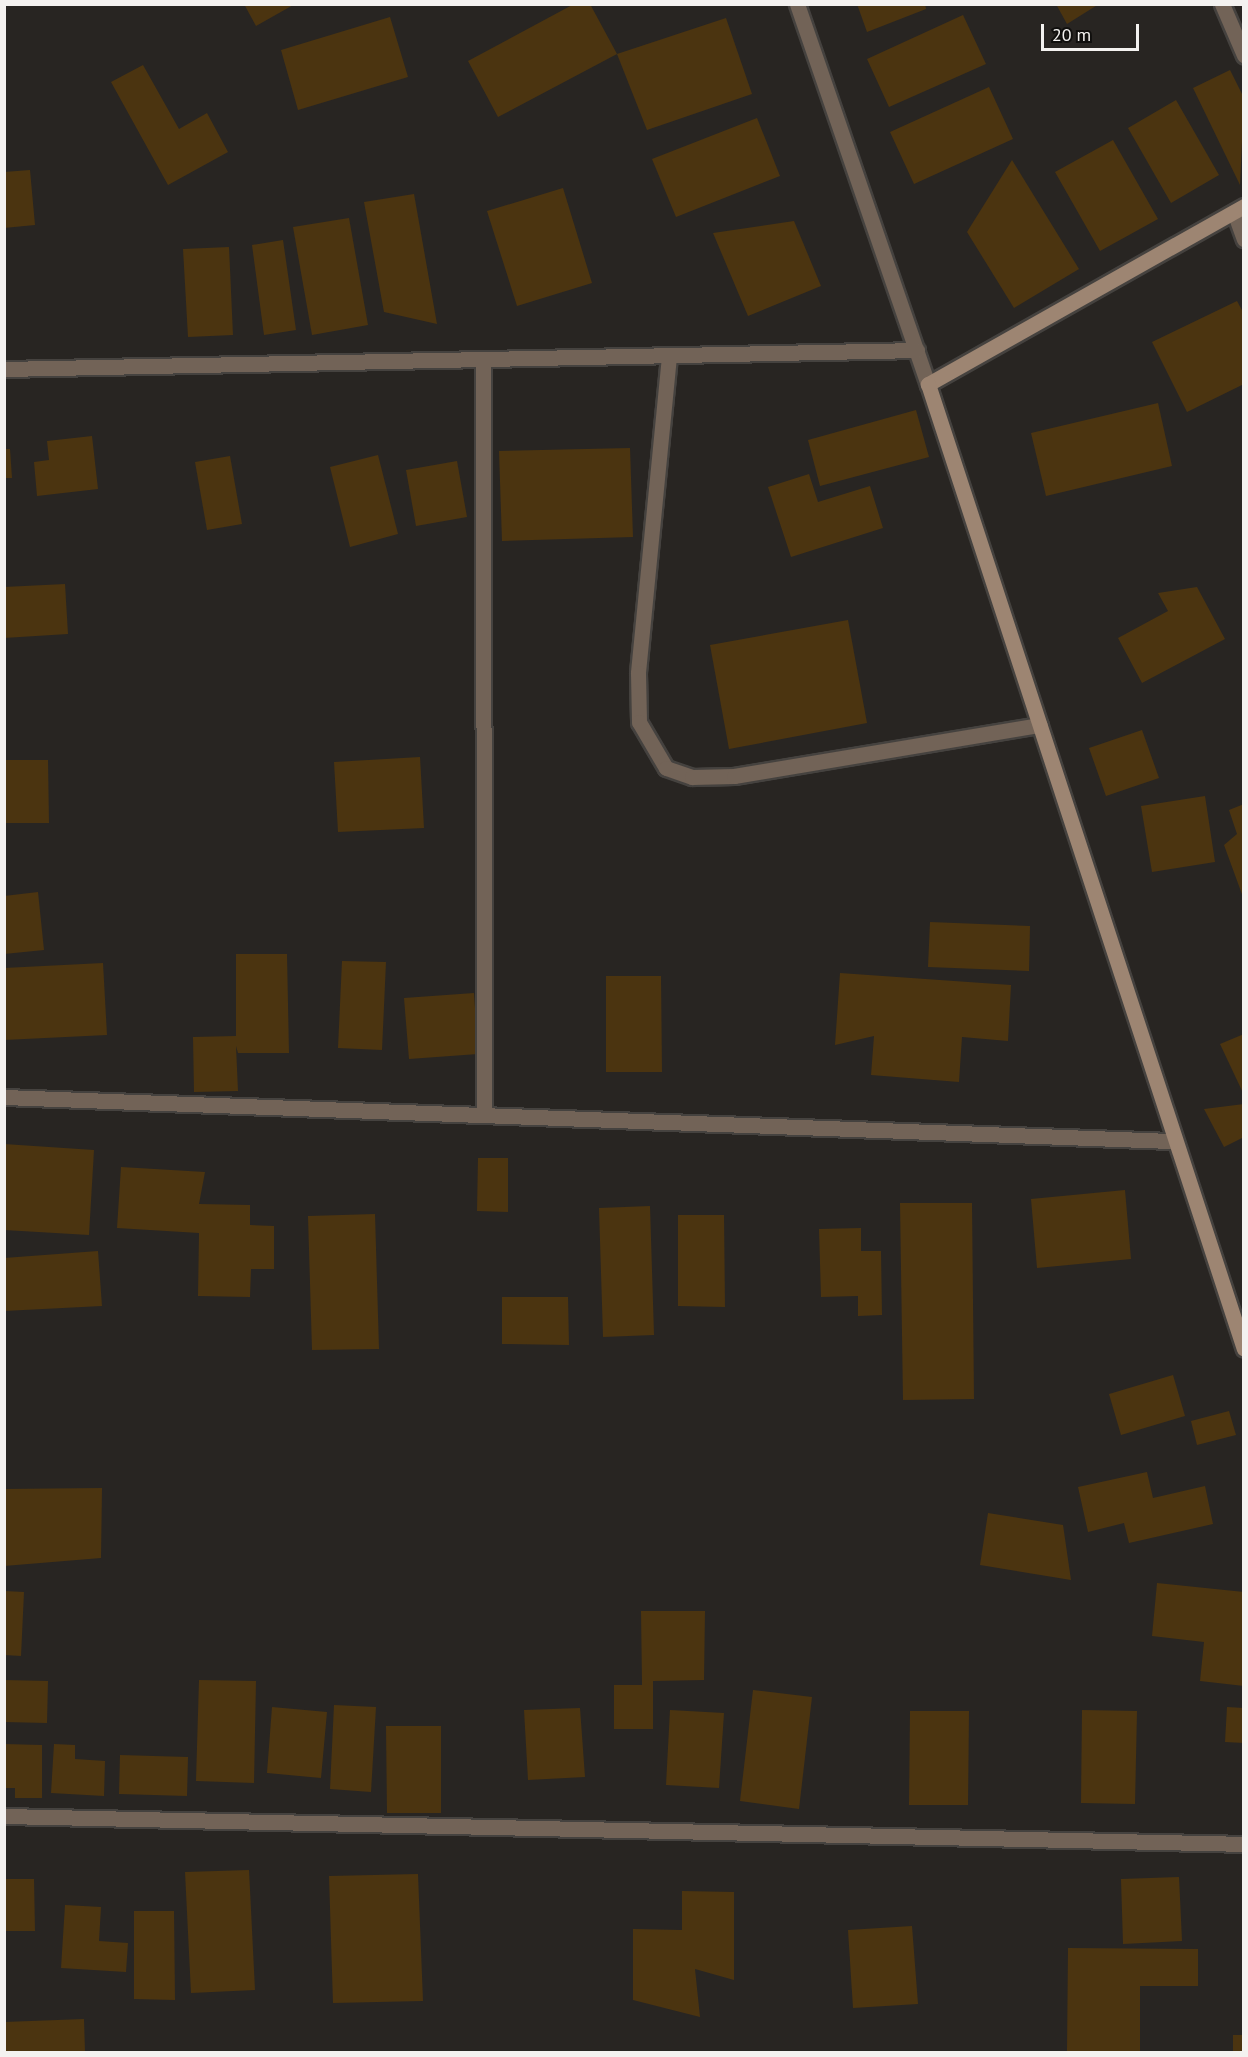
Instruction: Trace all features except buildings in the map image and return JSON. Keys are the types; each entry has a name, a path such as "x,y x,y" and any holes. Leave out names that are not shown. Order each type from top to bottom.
{"main road":[{"path":"1239,209 928,384 1040,725 1172,1141 1244,1349"}],"street":[{"path":"1222,4 1244,55"},
{"path":"802,7 928,384"},
{"path":"1239,209 1244,239"},
{"path":"4,369 917,351"},
{"path":"669,356 638,673 639,722 666,768 692,777 734,776 1040,725"},
{"path":"483,360 484,1115"},
{"path":"4,1097 1172,1141"},
{"path":"4,1816 1244,1844"}]}
